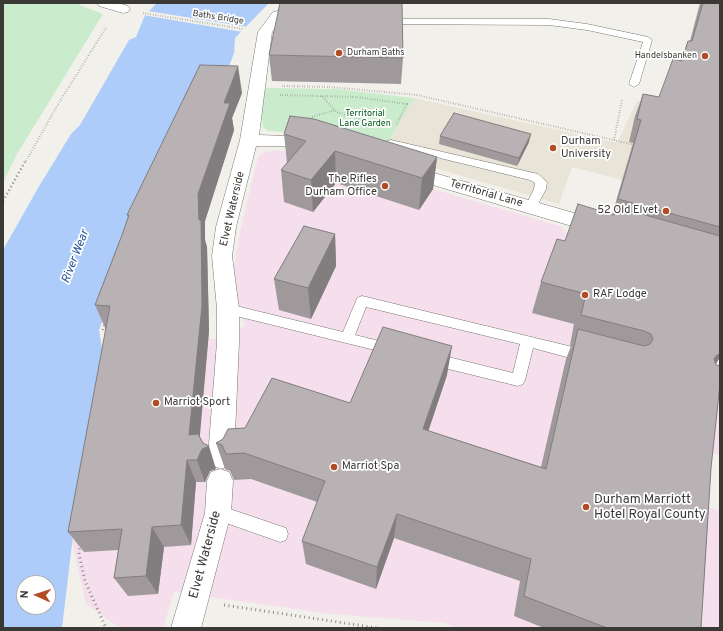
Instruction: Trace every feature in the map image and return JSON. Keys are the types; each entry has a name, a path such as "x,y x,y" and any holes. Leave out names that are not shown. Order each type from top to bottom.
{"street":[{"path":"104,3 130,10"},
{"name":"Elvet Waterside","path":"186,628 218,513 228,342 228,309 222,256 226,227 249,140 266,90 265,32 279,18"},
{"path":"249,140 287,141 318,145 333,150"},
{"name":"Territorial Lane","path":"386,165 616,232"}],"lane":[{"path":"377,22 549,22 587,27 648,40 634,84"},
{"path":"391,143 534,177 541,182 540,189 531,207"},
{"path":"346,338 362,301 600,360"},
{"path":"228,309 406,352"},
{"path":"421,356 518,380 528,341"},
{"path":"218,513 280,534"}],"path":[{"name":"Baths Bridge","path":"130,10 250,30"},
{"path":"3,201 57,106 107,26 130,10"},
{"path":"614,140 625,87 634,84"},
{"path":"266,90 329,87 417,95 636,146"},
{"path":"266,90 322,96 356,97 407,104 394,128"},
{"path":"322,96 336,112 386,126"},
{"path":"302,120 335,110"},
{"path":"103,330 107,317"},
{"path":"80,539 79,554 84,581 106,628"},
{"path":"220,605 378,628"}],"shaded area":[{"name":"Durham University","path":"414,98 617,143 637,101 679,110 658,189 572,167 559,204 382,153"},
{"path":"276,150 324,154 433,189 560,226 568,235 707,359 720,364 720,455 706,451 702,505 720,511 720,628 454,628 445,623 331,614 174,592 163,628 120,628 86,604 72,542 89,387 107,333 216,339 245,326 235,294 234,267 239,236 258,157 262,153"}],"green space":[{"path":"3,3 75,3 103,14 17,154 3,182"},
{"name":"Territorial Lane Garden","path":"266,88 336,89 414,98 382,153 299,133 269,131 263,127 260,100"}],"water":[{"name":"River Wear","path":"157,3 269,3 235,38 234,53 224,80 130,245 99,330 102,348 83,452 62,628 3,628 3,250 38,188 71,134 80,125 129,40 136,37 145,15"}],"pier":[{"path":"148,11 248,27 243,32 143,15"}],"building":[{"path":"280,3 402,3 403,58 269,55"},
{"path":"703,3 720,3 720,227 618,199 641,120 637,119 643,94 659,97 673,59 682,61 688,41 692,41"},
{"path":"200,65 238,66 224,103 230,103 198,194 199,220 201,220 202,306 189,435 198,434 203,443 209,446 202,449 197,460 187,460 181,525 152,527 146,576 114,578 122,529 68,532 110,306 95,305 129,215 127,215"},
{"path":"454,113 531,134 519,158 440,136"},
{"path":"290,116 314,119 437,157 422,178 335,151 311,180 281,170 306,141 284,134"},
{"path":"578,204 614,215 617,207 720,236 720,354 714,359 716,365 720,366 720,384 711,468 701,628 607,628 524,596 531,559 397,514 377,567 302,541 325,481 244,453 226,454 222,445 216,443 223,439 228,429 245,428 272,378 350,403 383,327 452,346 423,429 546,469 578,329 644,346 650,344 653,339 651,334 644,331 581,315 586,294 541,282 557,239 565,241"},
{"path":"304,226 335,234 308,288 274,279"}],"place":[{"name":"Durham Baths","path":"339,53"},
{"name":"Handelsbanken","path":"705,56"},
{"name":"Durham University","path":"553,148"},
{"name":"The Rifles Durham Office","path":"385,186"},
{"name":"52 Old Elvet","path":"666,211"},
{"name":"RAF Lodge","path":"585,295"},
{"name":"Marriot Sport","path":"156,403"},
{"name":"Marriot Spa","path":"334,467"},
{"name":"Durham Marriott Hotel Royal County","path":"586,507"}]}
